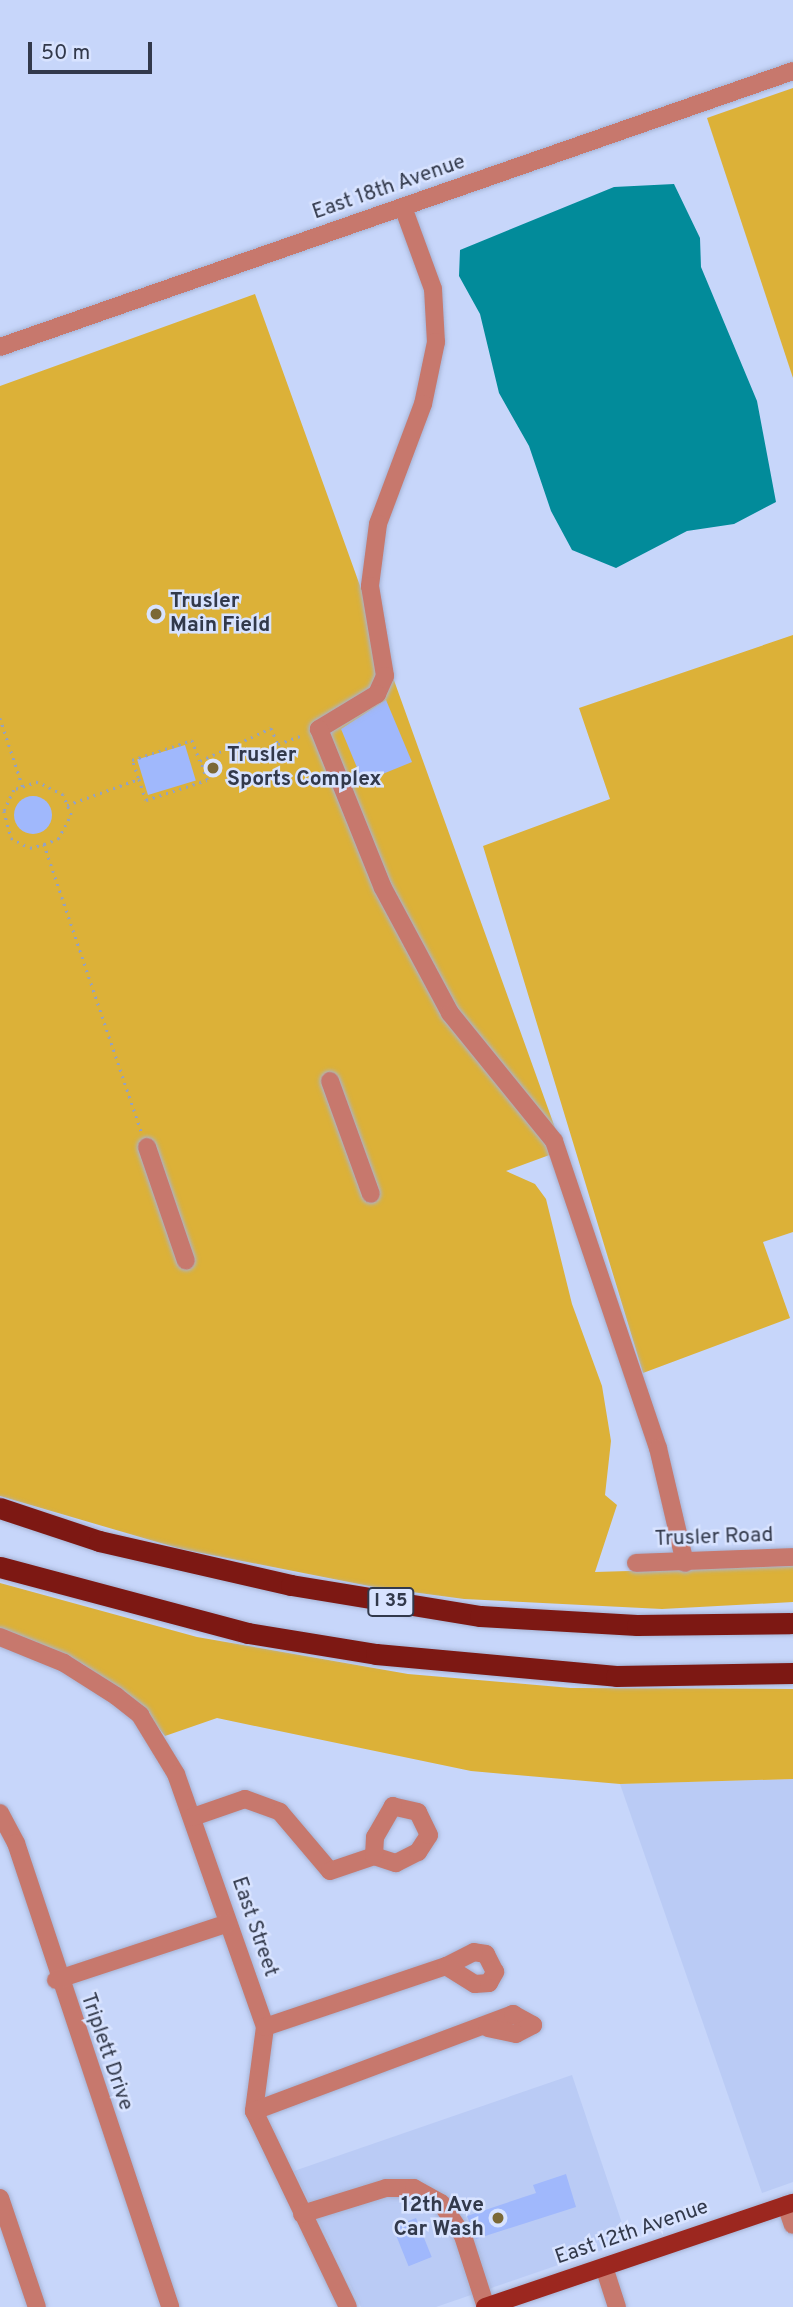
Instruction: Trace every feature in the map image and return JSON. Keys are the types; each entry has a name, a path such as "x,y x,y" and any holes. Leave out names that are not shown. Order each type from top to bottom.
{"highway":[{"name":"I 35","path":"0,1508 99,1541 290,1586 480,1616 636,1625 793,1623"},
{"path":"0,1567 145,1609 376,1654 616,1675 793,1673"}],"main road":[{"name":"East 12th Avenue","path":"485,2307 790,2204"}],"street":[{"name":"East 18th Avenue","path":"0,347 793,71"},
{"path":"403,208 433,289 436,342 423,404 378,524 370,586 385,676 377,694 319,729 383,888 450,1013 555,1141 658,1448 685,1563"},
{"path":"330,1081 371,1194"},
{"path":"147,1147 186,1261"},
{"name":"Trusler Road","path":"636,1563 793,1557"},
{"name":"East Street","path":"0,1637 64,1663 140,1715 176,1774 265,2027 254,2112"},
{"path":"193,1817 245,1800 280,1812 330,1871 374,1856"},
{"name":"Triplett Drive","path":"0,1813 16,1843 57,1980 170,2307"},
{"path":"57,1980 228,1923"},
{"path":"265,2027 446,1966"},
{"path":"348,2307 254,2112 488,2028"},
{"path":"302,2214 386,2188 414,2188 441,2203 463,2236 485,2307"},
{"path":"0,2198 37,2307"},
{"path":"790,2204 793,2225"},
{"path":"604,2267 617,2307"}],"path":[{"path":"0,718 23,787"},
{"path":"200,761 271,728 278,744 319,729"},
{"path":"191,740 207,780 146,800 139,779 132,760 191,740"},
{"path":"67,805 139,779"},
{"path":"38,782 64,795 71,815 58,839 30,848 10,838 4,811 14,790 23,787 38,782"},
{"path":"44,844 147,1147"}],"shaded area":[{"path":"793,88 793,378 707,118"},
{"path":"674,184 700,238 701,267 757,401 776,502 734,524 687,531 616,568 572,550 551,511 529,446 499,393 480,314 459,276 460,250 614,187"},
{"name":"Trusler Sports Complex","path":"255,294 563,1150 506,1171 535,1184 546,1199 572,1304 602,1386 611,1441 605,1495 617,1505 595,1572 793,1566 793,1602 662,1609 464,1599 374,1587 181,1549 0,1496 0,386"},
{"path":"793,635 793,1232 763,1242 790,1318 643,1373 483,846 610,799 579,708"},
{"path":"0,1583 197,1637 408,1674 571,1688 793,1689 793,1779 620,1784 471,1771 217,1718 165,1736 141,1706 83,1664 0,1628"},
{"path":"793,1779 793,2182 762,2193 620,1784"},
{"path":"572,2075 628,2241 436,2307 361,2307 294,2171"}],"building":[{"path":"386,700 412,762 363,782 341,729"},
{"path":"185,745 196,780 148,795 137,760"},
{"path":"33,796 47,801 52,815 47,829 33,834 19,829 14,815 19,801"},
{"path":"566,2174 576,2207 476,2239 467,2216 536,2193 533,2185"},
{"path":"416,2218 432,2257 409,2266 393,2227"}],"place":[{"name":"Trusler Main Field","path":"156,614"},
{"name":"Trusler Sports Complex","path":"213,768"},
{"name":"12th Ave Car Wash","path":"498,2218"}]}
